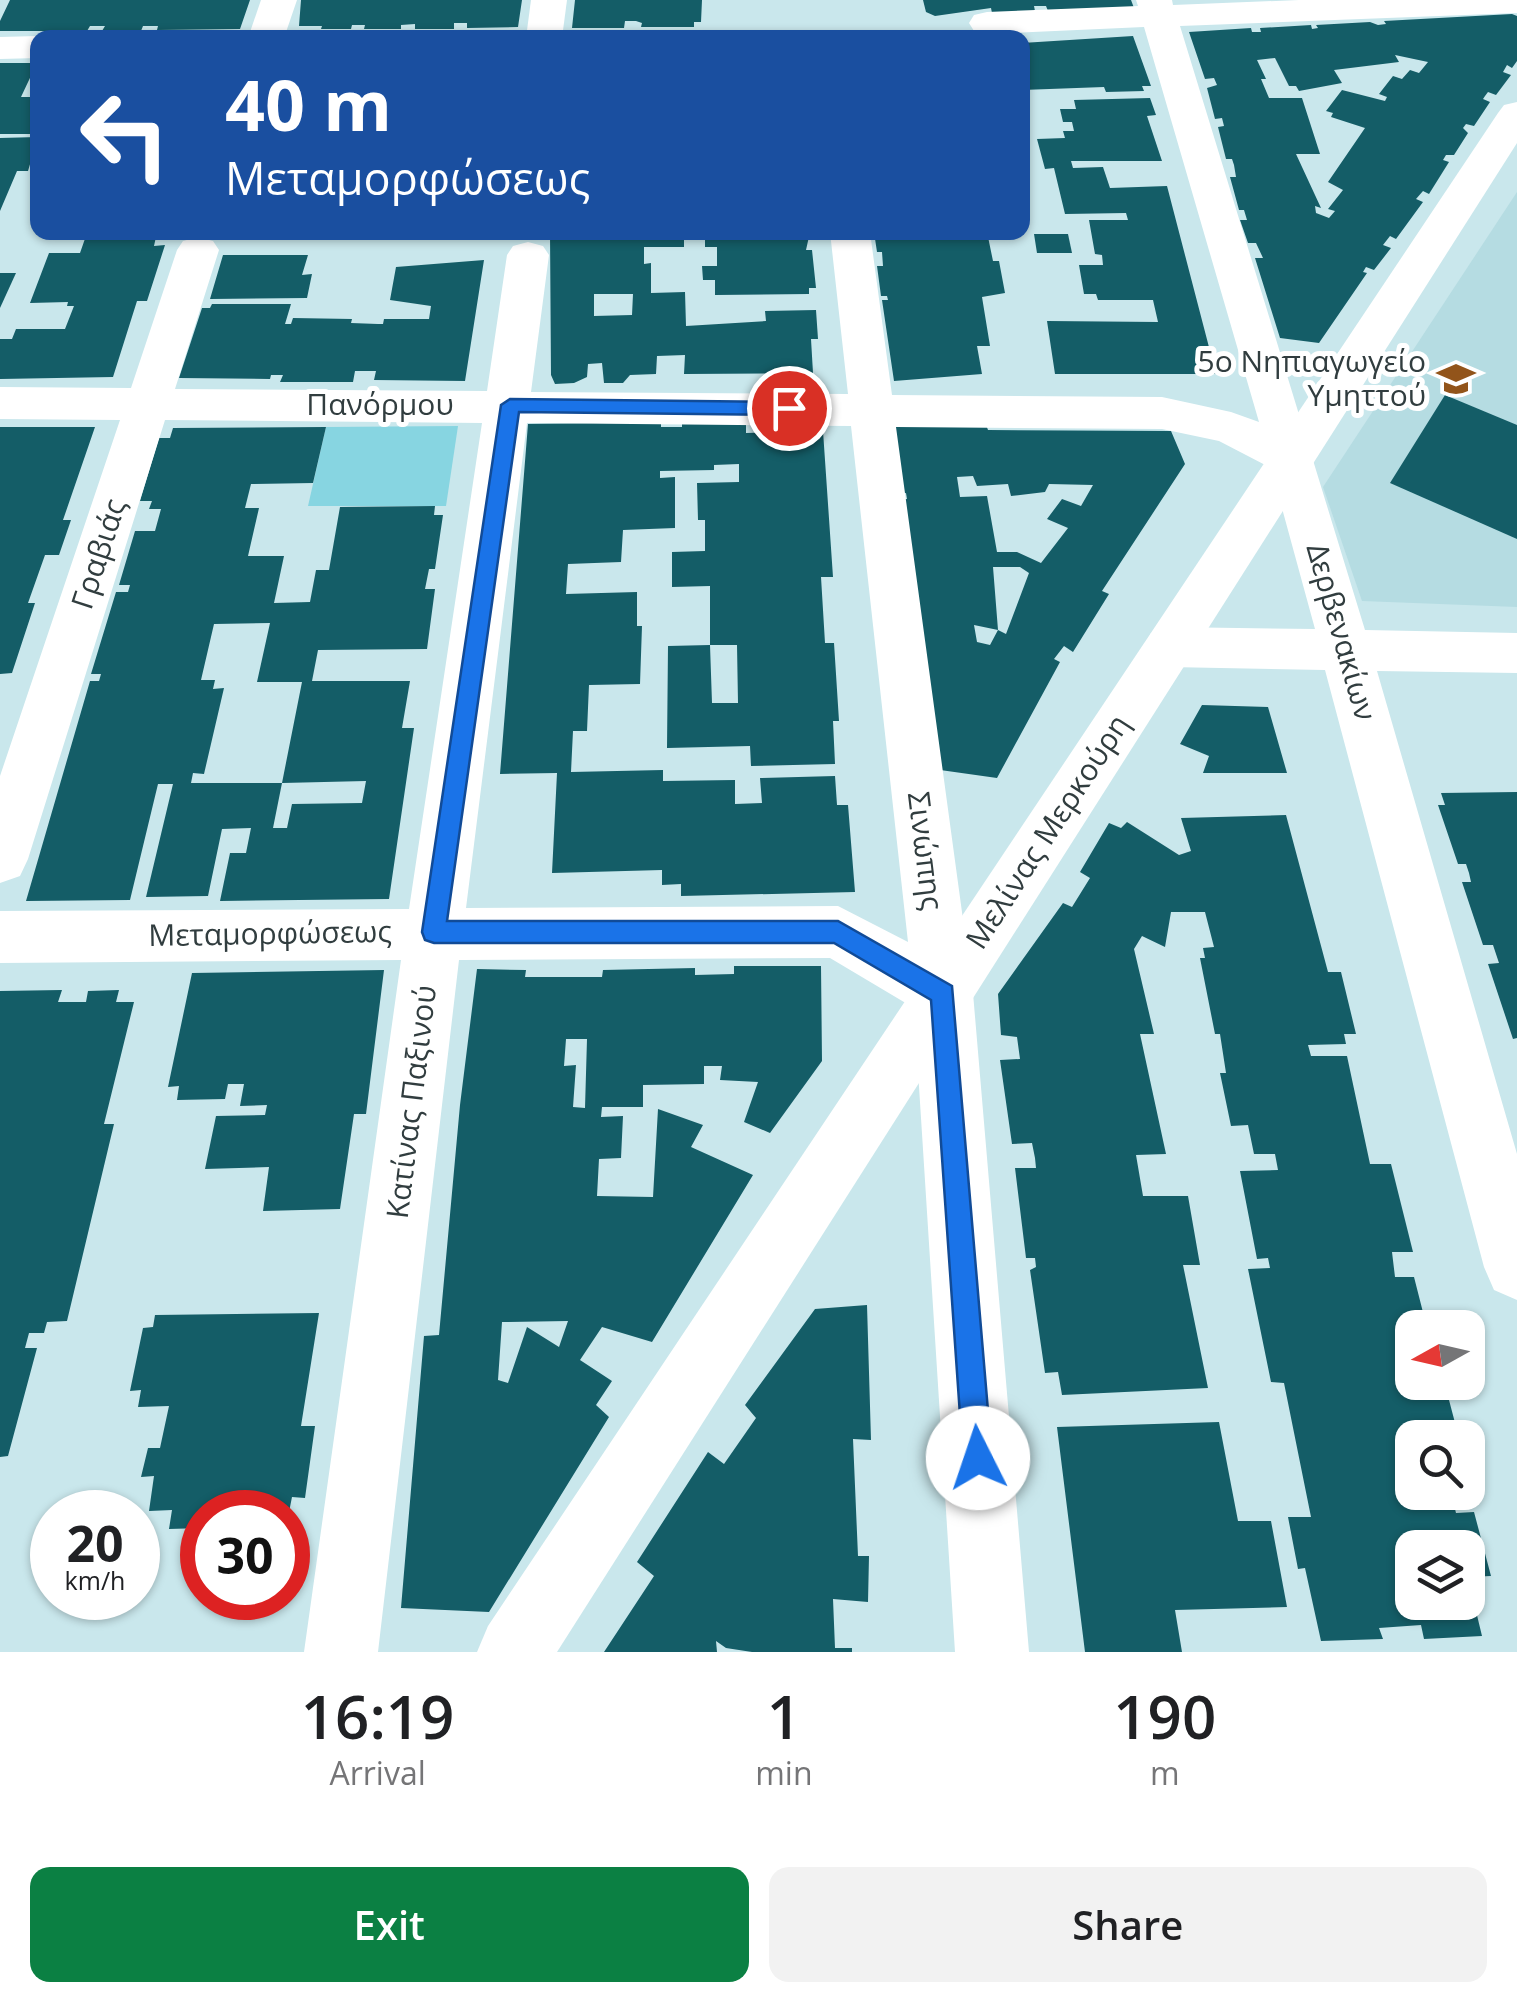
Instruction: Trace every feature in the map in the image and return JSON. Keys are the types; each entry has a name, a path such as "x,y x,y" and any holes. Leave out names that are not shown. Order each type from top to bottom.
{"street":[{"path":"269,30 279,0"},
{"path":"545,30 549,0"},
{"path":"987,23 1157,9 1517,2"},
{"name":"Δερβενακίων","path":"1157,9 1292,458 1517,1267"},
{"path":"0,48 30,47"},
{"name":"Μελίνας Μερκούρη","path":"514,1652 1517,113"},
{"name":"Σινώπης","path":"851,240 943,994 992,1652"},
{"name":"Γραβιάς","path":"0,859 198,250"},
{"name":"Κατίνας Παξινού","path":"341,1652 434,932 528,255"},
{"name":"Πανόρμου","path":"0,403 1162,413 1230,428 1292,458"},
{"path":"1169,647 1517,653"},
{"name":"Μεταμορφώσεως","path":"0,937 838,932 943,994"}],"shaded area":[{"name":"5ο Νηπιαγωγείο Υμηττού","path":"1517,192 1517,607 1362,601 1323,487"},
{"path":"458,426 446,506 308,506 326,427"}],"building":[{"path":"10,0 250,0 240,29 157,30 158,26 143,26 141,30 103,30 105,26 90,26 88,30 0,31 0,21"},
{"path":"301,0 522,0 518,27 467,28 467,23 454,23 454,29 415,29 415,24 401,25 401,29 364,29 365,25 352,25 351,29 321,29 322,26 299,26"},
{"path":"575,0 702,0 701,22 694,22 694,27 641,27 642,23 625,21 624,28 572,28"},
{"path":"923,0 1131,0 1134,8 1048,11 1046,6 1034,6 1035,11 992,13 991,8 935,16 926,12"},
{"path":"1512,14 1517,16 1517,61 1512,68 1507,65 1503,72 1511,75 1496,95 1488,92 1485,96 1483,99 1490,102 1474,126 1466,124 1463,128 1468,133 1454,155 1446,155 1443,160 1449,162 1429,194 1423,191 1416,199 1423,202 1396,239 1390,236 1383,245 1391,248 1374,270 1366,267 1363,272 1367,273 1319,343 1280,338 1255,258 1263,258 1256,243 1248,243 1240,220 1247,220 1244,210 1239,210 1230,177 1236,177 1234,165 1232,159 1226,159 1218,127 1224,126 1222,118 1215,119 1207,88 1217,85 1214,78 1205,79 1189,32 1251,28 1252,32 1261,32 1260,28 1311,25 1312,29 1318,28 1316,25 1386,24 1384,21","holes":["1395,55 1428,62 1419,73 1410,70 1402,79 1393,76 1379,94 1387,97 1385,101 1342,90 1326,111 1333,113 1331,117 1365,128 1328,182 1343,190 1328,209 1335,211 1329,218 1316,213 1315,206 1321,208 1296,154 1320,154 1302,98 1269,98 1257,60 1275,58 1289,86 1296,86 1299,91 1342,83 1334,70 1399,62"]},
{"path":"1133,36 1151,86 1142,86 1144,91 1106,92 1104,87 1030,90 1030,42"},
{"path":"0,63 30,63 30,78 21,97 30,97 30,134 0,134"},
{"path":"1150,98 1156,115 1147,116 1162,161 1071,161 1073,168 1103,167 1110,188 1167,186 1216,374 1055,374 1047,321 1158,322 1153,300 1098,300 1096,294 1084,294 1079,265 1103,265 1102,255 1095,254 1089,220 1128,220 1126,213 1065,214 1054,168 1045,169 1037,139 1065,138 1063,131 1074,131 1072,122 1063,122 1060,109 1076,109 1074,100"},
{"path":"30,137 28,171 17,171 0,211 0,138"},
{"path":"1034,234 1068,234 1072,253 1037,253"},
{"path":"85,240 155,240 154,246 165,245 147,301 137,301 113,377 0,379 0,339 12,339 16,329 65,329 74,306 67,306 68,302 30,303 49,253 80,253"},
{"path":"550,240 684,240 684,247 644,247 644,264 651,263 651,293 685,292 686,326 766,321 765,311 816,310 818,339 811,339 813,373 684,374 685,355 657,356 656,374 630,375 623,383 604,383 602,363 588,364 587,377 574,383 555,384 551,375","holes":["594,294 633,294 632,315 594,316"]},
{"path":"705,240 808,240 806,250 812,250 816,288 809,288 809,294 715,295 715,280 703,280 702,266 717,266 717,247 705,247"},
{"path":"875,240 989,240 993,261 999,261 1005,293 982,297 990,346 977,346 982,374 894,381 882,300 888,300 881,296 877,266 883,266 882,252 877,252"},
{"path":"223,255 308,255 302,275 312,274 307,298 210,299"},
{"path":"484,260 465,381 374,380 376,371 355,371 353,382 280,382 283,375 271,375 270,379 179,378 202,308 212,304 291,304 285,324 291,324 293,318 352,319 351,323 378,324 383,324 384,319 429,319 431,306 390,300 396,267"},
{"path":"0,273 16,273 0,308"},
{"path":"1445,395 1517,425 1517,539 1390,483"},
{"path":"746,421 746,433 823,431 833,577 821,577 825,643 834,643 839,721 833,721 835,764 751,766 750,746 667,748 668,646 710,645 710,586 672,587 672,552 705,551 705,520 698,520 697,483 739,482 739,464 714,465 714,470 660,471 660,478 675,477 675,528 623,530 621,562 568,564 566,594 637,592 637,626 642,626 640,684 589,685 587,731 573,731 571,772 663,770 663,781 735,780 735,804 762,803 760,778 835,776 837,805 848,805 855,892 681,896 681,884 662,885 662,870 552,873 557,773 500,774 528,424 661,422 661,427 682,427 682,422","holes":["710,645 737,645 738,703 712,703"]},
{"path":"985,422 988,430 1171,431 1185,464 1102,591 1109,594 1073,652 1064,646 1054,659 1060,662 997,778 926,768 898,500 907,499 906,493 898,494 891,427","holes":["973,476 977,486 1008,484 1011,496 1045,492 1049,484 1093,485 1081,506 1062,499 1047,519 1068,528 1041,563 1017,552 997,552 987,496 960,497 957,477","993,567 1020,567 1029,573 1006,634 998,630","974,625 998,630 990,645 977,642"]},
{"path":"0,427 95,427 63,520 71,520 59,555 45,555 28,603 35,603 12,673 0,674"},
{"path":"326,427 313,483 251,484 245,508 259,508 248,556 284,556 274,603 310,602 316,570 329,570 340,507 435,506 434,515 443,515 435,569 429,569 425,589 435,589 427,649 318,650 312,681 410,681 402,728 414,728 389,899 220,901 230,853 246,853 251,828 222,829 208,896 146,897 173,784 158,784 130,900 26,901 90,681 99,681 101,674 91,674 116,592 128,592 130,585 119,585 135,531 155,531 161,509 149,509 152,501 140,501 159,438 170,438 173,428","holes":["270,623 257,682 302,682 282,783 191,783 193,773 204,774 224,688 213,689 215,680 201,680 214,624","366,781 362,803 292,804 287,828 273,828 282,783"]},
{"path":"1202,705 1268,707 1287,773 1203,773 1209,756 1180,744"},
{"path":"1517,792 1517,1038 1513,1039 1488,964 1499,963 1493,945 1483,945 1462,882 1471,882 1469,873 1466,864 1458,864 1438,805 1445,805 1441,793"},
{"path":"1286,815 1328,972 1341,972 1356,1034 1344,1034 1346,1044 1308,1045 1311,1056 1347,1056 1370,1164 1391,1164 1413,1252 1392,1252 1395,1277 1414,1277 1422,1310 1395,1310 1395,1400 1449,1400 1454,1420 1395,1420 1395,1510 1474,1512 1479,1530 1395,1530 1395,1620 1478,1620 1482,1636 1424,1639 1421,1625 1379,1628 1383,1639 1321,1641 1305,1568 1298,1569 1288,1517 1311,1517 1284,1383 1271,1382 1248,1269 1270,1268 1268,1258 1257,1259 1240,1171 1278,1170 1275,1154 1254,1154 1248,1125 1231,1126 1220,1073 1226,1073 1220,1034 1215,1034 1200,958 1205,958 1203,948 1214,947 1205,912 1171,912 1165,947 1142,936 1134,949 1154,1034 1140,1034 1166,1154 1136,1155 1143,1196 1188,1196 1200,1265 1183,1265 1208,1388 1062,1395 1058,1372 1045,1373 1030,1270 1036,1267 1035,1258 1026,1258 1015,1168 1036,1168 1035,1158 1032,1143 1012,1144 1000,1060 1020,1059 1017,1037 1001,1035 998,994 1063,903 1072,907 1090,878 1080,872 1109,823 1121,828 1127,822 1179,855 1191,851 1181,818"},
{"path":"734,966 821,966 822,1061 770,1133 744,1122 758,1082 720,1080 722,1066 704,1066 704,1084 643,1085 643,1107 602,1107 601,1117 623,1116 621,1158 599,1159 597,1196 653,1197 658,1109 703,1125 691,1147 753,1175 652,1342 602,1327 580,1360 612,1381 596,1405 609,1417 489,1612 401,1608 424,1336 439,1335 477,969 526,970 525,977 602,977 603,970 695,968 695,975 734,974","holes":["566,1039 587,1039 585,1108 573,1107 576,1065 564,1066","568,1321 559,1347 527,1327 508,1383 498,1380 502,1322"]},
{"path":"384,970 366,1114 354,1114 340,1209 263,1211 269,1167 205,1169 216,1116 265,1115 267,1105 240,1106 244,1084 228,1084 225,1099 177,1100 179,1086 168,1087 192,973"},
{"path":"62,990 58,1002 86,1002 88,991 119,990 116,1002 134,1002 104,1124 114,1124 67,1321 47,1322 44,1333 29,1333 25,1348 37,1348 8,1456 0,1457 0,991"},
{"path":"867,1305 871,1440 853,1439 858,1556 869,1556 868,1602 833,1599 835,1648 852,1648 852,1652 752,1652 726,1648 716,1641 717,1652 604,1652 654,1576 637,1562 708,1452 724,1464 756,1418 745,1405 815,1309"},
{"path":"319,1313 301,1426 315,1426 306,1490 180,1490 180,1529 169,1529 172,1510 160,1511 160,1490 152,1490 154,1476 141,1477 148,1448 160,1448 169,1406 138,1407 141,1390 130,1391 143,1328 153,1327 155,1315"},
{"path":"1219,1422 1238,1521 1271,1521 1287,1607 1175,1610 1182,1652 1085,1652 1057,1427"},
{"path":"1485,1553 1491,1576 1485,1576"}],"place":[{"name":"5ο Νηπιαγωγείο Υμηττού","path":"1456,379"}],"route":[{"path":"789,408 510,405 434,932 838,932 943,994 978,1458"}]}
